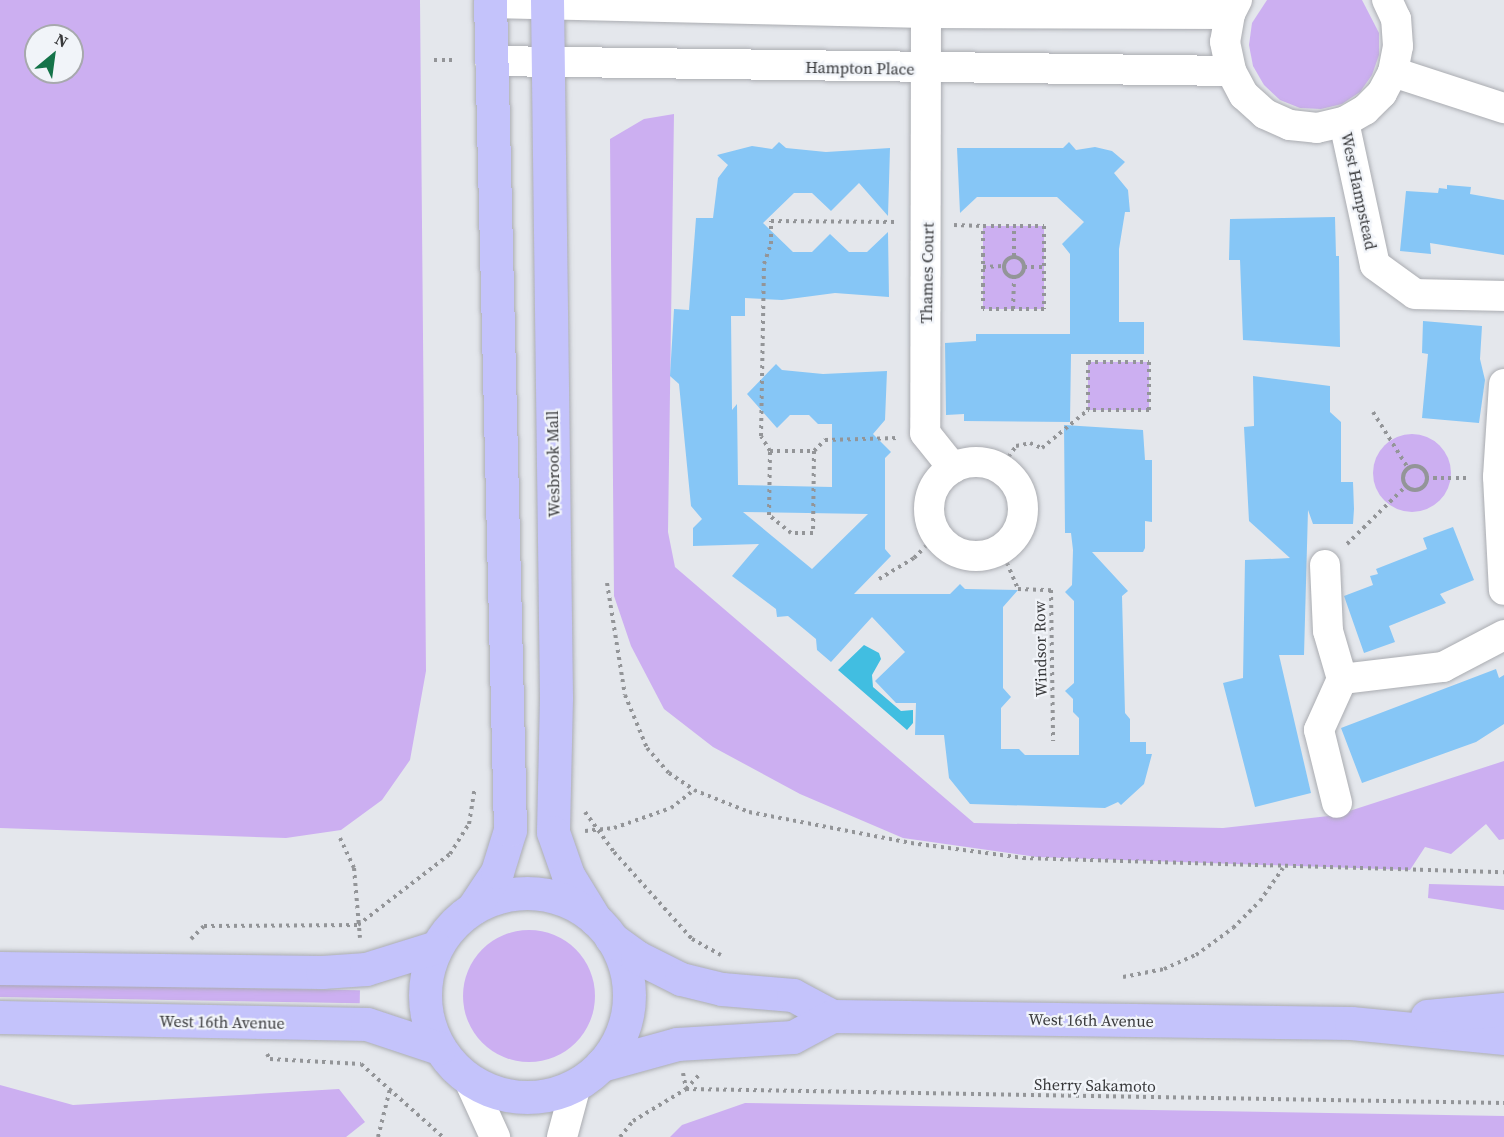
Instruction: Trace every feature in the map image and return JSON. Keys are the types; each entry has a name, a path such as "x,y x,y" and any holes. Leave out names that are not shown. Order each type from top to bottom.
{"main road":[{"path":"473,908 494,898 534,893 577,907 603,928 623,960 629,999 619,1039 589,1075 551,1095 522,1097 490,1091 470,1080 440,1048 431,1030 424,993 436,947 447,931 473,908 497,872 510,830 490,2"},
{"name":"Wesbrook Mall","path":"547,2 556,698 553,832 568,875 603,928"},
{"name":"West 16th Avenue","path":"603,928 637,957 681,979 722,989 793,994 832,1016 1351,1023 1504,1038"},
{"path":"0,968 322,972 366,969 436,947"},
{"name":"West 16th Avenue","path":"1351,1023 1504,1009"},
{"name":"West 16th Avenue","path":"589,1075 677,1044 793,1037 832,1016"},
{"name":"West 16th Avenue","path":"0,1017 367,1024 440,1048"}],"street":[{"path":"490,2 829,5 926,13 960,7 1233,7 1226,42 1231,71 1244,95 1264,114 1290,125 1317,128 1344,122 1370,105 1393,72 1398,46 1396,19 1387,0"},
{"name":"Thames Court","path":"925,433 929,69 926,13"},
{"name":"Hampton Place","path":"490,61 929,69 1231,71"},
{"path":"1393,72 1504,108"},
{"name":"West Hampstead","path":"1344,122 1375,265 1415,294 1504,296"},
{"path":"1504,384 1498,477 1504,590"},
{"path":"925,433 953,468"},
{"path":"968,463 1000,469 1012,479 1023,509 1020,525 1001,549 974,556 947,546 937,535 930,521 932,490 953,468 968,463"},
{"path":"1325,566 1328,631 1342,679 1319,730 1337,803"},
{"path":"1342,679 1443,667 1504,635"},
{"path":"562,1137 589,1075"},
{"path":"470,1080 495,1137"}],"path":[{"path":"434,60 454,60"},
{"path":"898,222 771,221 771,244 765,264 761,436 770,450 769,515 791,533 813,533 814,451 825,440 890,439 925,433"},
{"path":"952,233 952,225 1044,226 1044,309 983,309 983,226"},
{"path":"983,267 1003,266 1014,256 1014,226"},
{"path":"1014,256 1023,262 1024,267"},
{"path":"1003,266 1005,273 1014,277"},
{"path":"1013,309 1014,277 1024,267 1044,267"},
{"path":"1000,469 1016,446 1030,443 1042,448 1088,410 1149,410 1149,362 1088,362 1088,410"},
{"path":"1373,412 1408,468"},
{"path":"770,450 814,451"},
{"path":"1406,486 1403,475 1408,468 1419,467 1426,478"},
{"path":"1426,478 1498,477"},
{"path":"1406,486 1417,490 1426,478"},
{"path":"1325,566 1406,486"},
{"path":"879,579 914,558 937,535"},
{"name":"Windsor Row","path":"1001,549 1018,589 1051,590 1053,741"},
{"path":"607,583 614,644 633,721 647,748 669,773 694,790 749,812 1023,858 1283,868 1504,872"},
{"path":"204,926 358,925 450,854 462,840 474,798 475,777"},
{"path":"692,939 600,832 671,808 694,790"},
{"path":"340,838 354,868 358,925"},
{"path":"1122,977 1164,969 1196,956 1233,928 1272,886 1283,868"},
{"path":"270,1059 361,1064 443,1137"},
{"path":"620,1137 633,1121 686,1089 682,1067"},
{"path":"378,1137 390,1089"},
{"name":"Sherry Sakamoto","path":"686,1089 1504,1103"}],"shaded area":[{"path":"0,0 420,0 426,671 410,760 382,800 341,830 286,838 0,828"},
{"path":"1267,0 1362,0 1379,33 1379,55 1372,75 1360,92 1342,104 1321,109 1300,108 1280,100 1264,85 1253,66 1249,45 1252,23"},
{"path":"674,114 668,532 675,567 974,823 1223,828 1337,815 1504,761 1504,839 1499,840 1486,824 1451,854 1425,847 1410,870 1037,857 903,838 800,794 713,747 664,709 631,646 614,596 610,139 644,119"},
{"path":"983,226 1044,226 1044,309 983,309"},
{"path":"1088,362 1149,362 1149,410 1088,410"},
{"path":"1412,434 1427,437 1440,445 1448,458 1451,473 1448,488 1440,501 1427,509 1412,512 1397,509 1384,501 1376,488 1373,473 1376,458 1384,445 1397,437"},
{"path":"1429,884 1504,886 1504,910 1428,898"},
{"path":"529,930 554,935 576,949 590,971 595,996 590,1021 576,1043 554,1057 529,1062 504,1057 482,1043 468,1021 463,996 468,971 482,949 504,935"},
{"path":"0,984 360,990 360,1003 0,997"},
{"path":"0,1085 73,1105 339,1089 365,1122 346,1137 0,1137"},
{"path":"745,1103 1504,1116 1504,1137 670,1137 682,1125"}],"water":[{"path":"864,645 879,653 881,659 872,675 873,687 901,711 913,710 913,723 907,730 838,670"}],"building":[{"path":"779,142 786,148 826,152 890,148 888,216 859,183 831,211 812,193 794,193 763,223 793,252 812,252 830,234 849,252 867,252 888,232 889,297 835,293 782,300 745,298 745,316 731,316 732,410 737,404 738,485 832,487 832,424 818,424 809,415 790,415 777,428 747,394 776,364 782,370 823,374 887,371 885,420 873,434 891,452 885,458 885,549 891,556 854,594 950,594 960,584 965,589 1018,590 1003,607 1003,688 1011,697 1001,708 1001,749 1019,749 1025,755 1079,755 1079,718 1073,712 1073,699 1065,691 1074,683 1074,601 1065,592 1072,585 1073,550 1071,533 1065,533 1064,425 1143,430 1145,460 1152,460 1152,522 1145,521 1145,548 1143,552 1092,552 1128,591 1122,596 1125,713 1130,719 1130,742 1146,742 1146,754 1152,754 1144,784 1121,805 1118,802 1105,808 970,804 949,778 944,735 915,735 916,703 896,703 875,681 905,652 872,617 831,662 817,650 816,639 788,616 777,617 776,609 732,576 759,544 693,546 693,528 702,519 691,506 679,384 670,376 674,309 689,310 696,218 713,218 718,178 728,165 717,155 752,146 772,149","holes":["743,512 868,514 812,569"]},
{"path":"1069,142 1076,150 1095,147 1112,151 1125,162 1114,173 1128,190 1130,212 1125,212 1119,249 1119,322 1144,322 1144,354 1071,354 1070,422 964,421 964,414 946,415 945,343 976,341 976,334 1070,334 1070,254 1062,244 1084,222 1057,197 977,197 960,213 957,148 1063,148"},
{"path":"1447,185 1471,187 1470,194 1504,200 1504,255 1430,243 1431,254 1400,251 1406,191 1438,193 1439,188 1447,189"},
{"path":"1335,217 1336,256 1339,256 1340,347 1243,340 1240,260 1229,260 1230,219"},
{"path":"1423,321 1482,326 1480,359 1485,380 1479,423 1422,418 1428,354 1422,353"},
{"path":"1253,376 1330,386 1330,412 1341,422 1341,482 1353,482 1354,509 1353,524 1313,524 1308,510 1304,655 1279,655 1311,793 1255,807 1223,683 1243,678 1245,560 1290,558 1249,521 1244,427 1254,426"},
{"path":"1453,527 1474,580 1440,594 1446,603 1389,626 1395,642 1364,653 1344,596 1373,585 1370,576 1378,574 1376,569 1427,549 1423,538"},
{"path":"1496,669 1499,678 1504,675 1504,724 1476,742 1362,783 1341,728"}]}
